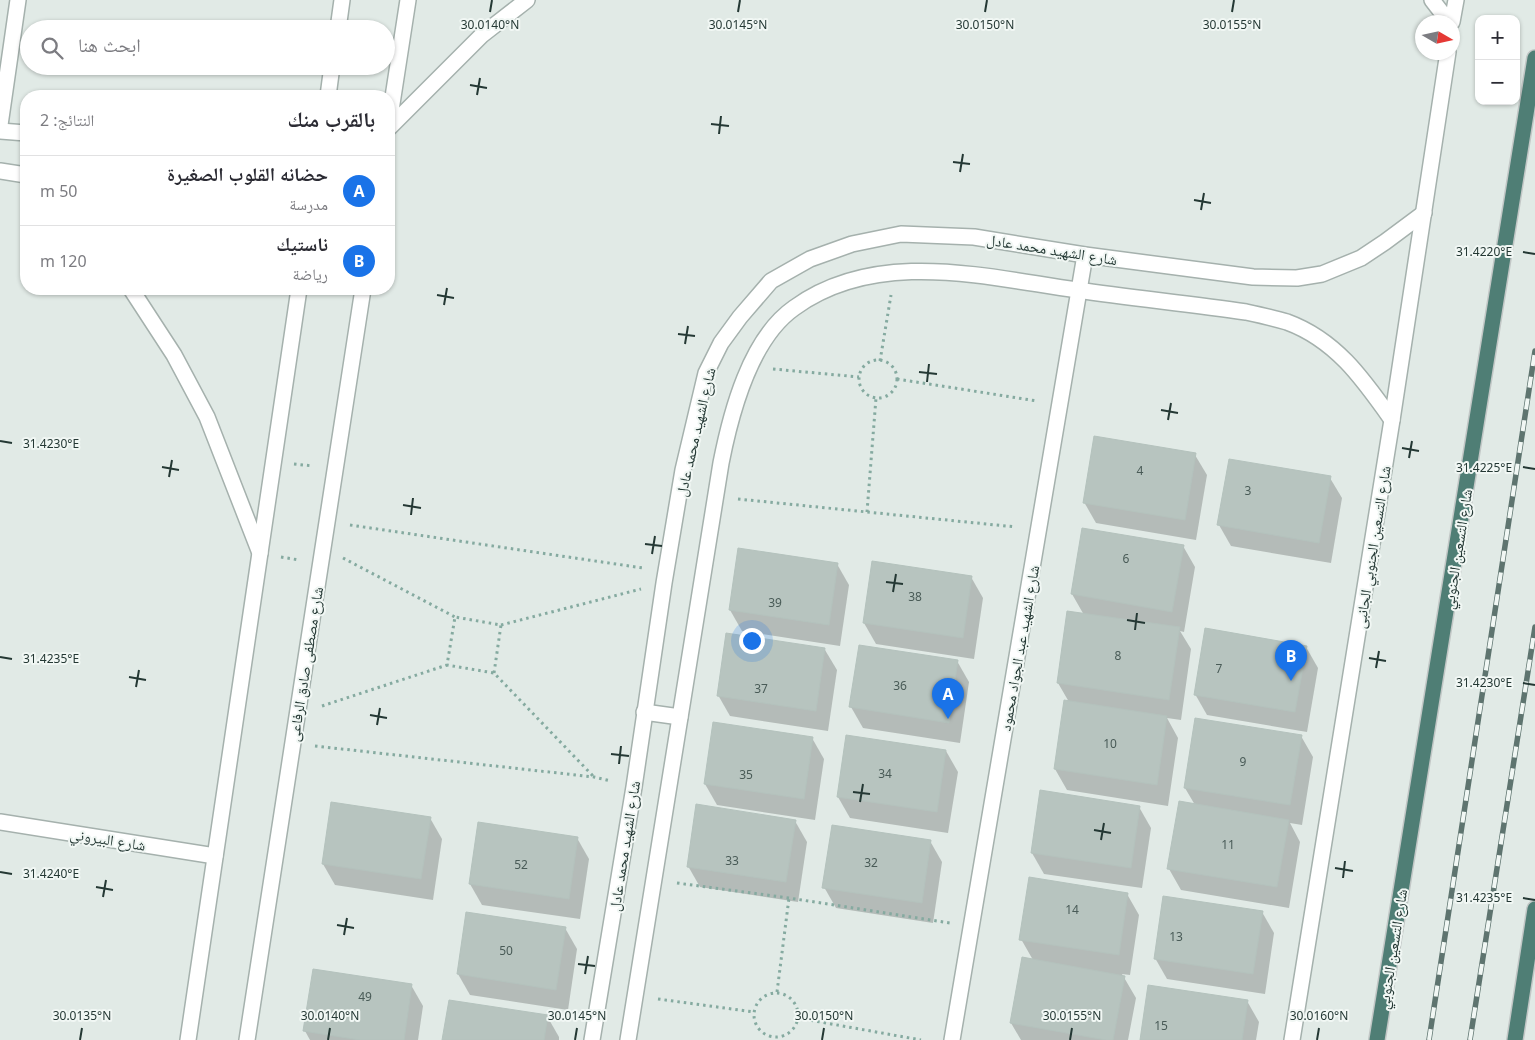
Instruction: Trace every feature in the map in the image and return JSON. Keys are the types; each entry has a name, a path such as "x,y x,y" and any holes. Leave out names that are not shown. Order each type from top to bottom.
{"highway":[{"name":"شارع التسعين الجنوبي","path":"1377,1040 1535,58"},
{"path":"1515,1040 1535,909"}],"street":[{"path":"0,125 18,0"},
{"path":"339,20 342,0"},
{"path":"394,90 408,0"},
{"path":"395,122 482,35 527,0"},
{"path":"1432,0 1445,15"},
{"path":"1453,15 1456,0"},
{"name":"شارع التسعين الجنوبي الجانبى","path":"1292,1040 1392,420 1447,60"},
{"path":"329,90 331,75"},
{"path":"0,130 20,132"},
{"path":"0,171 20,176"},
{"name":"شارع الشهيد محمد عادل","path":"592,1040 634,787 665,577 684,470 706,373 721,343 740,317 771,281 810,259 852,244 901,234 974,238 1085,255 1253,276 1297,278 1322,274 1361,258 1386,242 1424,213"},
{"name":"شارع الشهيد عبد الجواد محمود","path":"952,1040 1085,255"},
{"name":"شارع الشهيد محمد عادل","path":"628,1040 715,497 730,421 735,404 762,342 793,308 849,280 895,272 955,272 1246,312 1288,322 1319,339 1342,356 1363,379 1392,420"},
{"path":"135,295 174,354 207,417 260,553"},
{"path":"188,1040 298,295"},
{"name":"شارع مصطفى صادق الرفاعى","path":"247,1040 362,295"},
{"path":"644,712 680,717"},
{"name":"شارع البيروني","path":"0,822 215,856"}],"path":[{"path":"880,361 895,272"},
{"path":"873,361 880,361 892,367 897,379 893,391 888,395 876,398 864,391 860,385 860,377 866,365 873,361"},
{"path":"751,367 860,377"},
{"path":"897,379 1060,404"},
{"path":"867,512 876,398"},
{"path":"274,461 335,470"},
{"path":"715,497 1039,530"},
{"path":"327,522 665,577"},
{"path":"324,547 455,617 501,624 665,577"},
{"path":"260,553 321,563"},
{"path":"447,665 455,617"},
{"path":"494,673 501,624"},
{"path":"298,714 447,665 494,673 594,777"},
{"path":"293,743 594,777 634,787"},
{"path":"654,880 789,898 972,926"},
{"path":"777,992 789,898"},
{"path":"777,992 786,995 793,1001 798,1009 798,1018 794,1028 785,1036 775,1039 759,1029 755,1021 754,1012 758,1002 767,995 777,992"},
{"path":"635,996 754,1012"},
{"path":"798,1018 921,1040"}],"building":[{"path":"1094,436 1196,453 1185,520 1083,503"},
{"path":"1229,459 1331,476 1319,543 1217,525"},
{"path":"1082,528 1184,545 1172,612 1071,594"},
{"path":"738,548 838,563 829,625 729,610"},
{"path":"872,561 972,576 963,638 863,623"},
{"path":"1067,611 1180,627 1169,700 1057,683"},
{"path":"1205,628 1307,646 1295,712 1194,695"},
{"path":"726,633 825,648 816,711 717,696"},
{"path":"859,645 958,660 949,723 849,707"},
{"path":"1064,700 1167,716 1157,785 1054,769"},
{"path":"1195,718 1302,735 1290,805 1184,788"},
{"path":"713,722 813,737 804,799 704,784"},
{"path":"846,735 946,750 937,812 837,797"},
{"path":"1040,790 1140,806 1131,868 1031,853"},
{"path":"1179,801 1289,820 1277,887 1167,869"},
{"path":"331,802 431,817 421,879 322,864"},
{"path":"696,804 796,820 786,882 687,867"},
{"path":"478,822 578,837 569,899 469,884"},
{"path":"832,825 931,840 922,903 822,888"},
{"path":"1029,877 1128,893 1119,955 1019,940"},
{"path":"1163,896 1263,911 1253,974 1154,959"},
{"path":"466,912 566,927 556,990 457,974"},
{"path":"1022,957 1125,976 1113,1040 1010,1023"},
{"path":"313,969 412,984 404,1040 360,1040 303,1031"},
{"path":"1148,985 1248,1000 1242,1040 1140,1040"},
{"path":"449,1000 548,1015 544,1040 442,1040"}],"railway":[{"path":"1429,1040 1535,351"},
{"path":"1470,1040 1535,627"}],"place":[{"name":"ناستيك","path":"1291,681"},
{"name":"حضانه القلوب الصغيرة","path":"948,719"}]}
